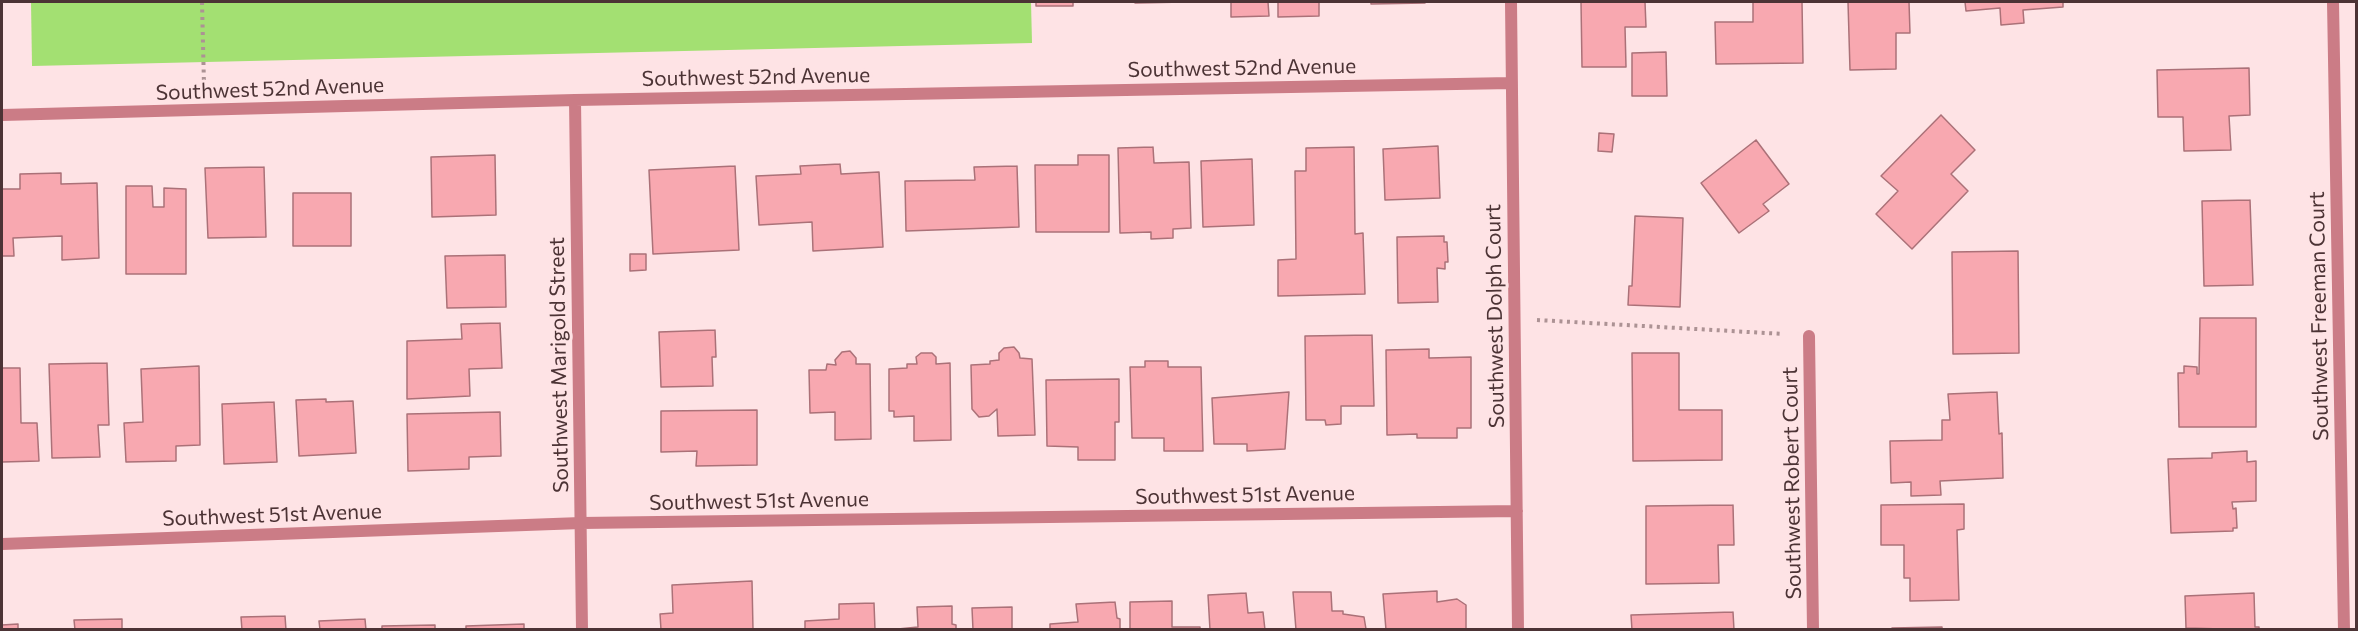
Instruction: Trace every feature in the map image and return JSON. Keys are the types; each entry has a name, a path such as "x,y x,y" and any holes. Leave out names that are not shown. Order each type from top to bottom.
{"street":[{"name":"Southwest Dolph Court","path":"1510,2 1518,630"},
{"name":"Southwest Freeman Court","path":"2333,2 2344,630"},
{"name":"Southwest 52nd Avenue","path":"2,115 575,100 1511,83"},
{"name":"Southwest Marigold Street","path":"575,100 582,630"},
{"name":"Southwest Robert Court","path":"1809,336 1814,630"},
{"name":"Southwest 51st Avenue","path":"2,544 581,524 1516,511"}],"path":[{"path":"202,2 204,110"},
{"path":"1514,320 1809,336"}],"green space":[{"path":"31,2 1031,2 1032,43 32,66"}],"building":[{"path":"1036,2 1073,2 1073,6 1036,6"},
{"path":"1135,2 1185,2 1135,3"},
{"path":"1231,2 1268,2 1269,16 1231,17"},
{"path":"1278,2 1319,2 1319,16 1278,17"},
{"path":"1371,2 1425,2 1425,3 1371,4"},
{"path":"1581,2 1645,2 1646,27 1625,27 1626,67 1582,67"},
{"path":"1753,2 1802,2 1803,63 1716,64 1715,22 1753,22"},
{"path":"1848,2 1909,2 1910,33 1896,33 1896,69 1850,70"},
{"path":"1965,2 2063,2 2063,7 2023,10 2024,23 2001,25 2000,8 1966,11"},
{"path":"1666,52 1667,96 1632,96 1632,53"},
{"path":"2249,68 2250,115 2229,116 2231,150 2184,151 2183,117 2158,117 2157,70"},
{"path":"1941,115 1975,150 1951,174 1968,191 1912,249 1876,214 1898,191 1881,176"},
{"path":"1599,133 1614,134 1612,152 1598,151"},
{"path":"1756,140 1789,184 1763,204 1769,211 1739,233 1701,183"},
{"path":"1438,146 1440,198 1385,200 1383,149"},
{"path":"1153,147 1154,163 1189,162 1191,228 1173,229 1173,238 1151,239 1151,232 1120,233 1118,148"},
{"path":"1354,147 1355,234 1363,233 1365,294 1278,296 1278,260 1296,259 1295,171 1306,171 1306,148"},
{"path":"495,155 496,215 432,217 431,157"},
{"path":"1078,155 1109,155 1109,232 1036,232 1035,165 1078,165"},
{"path":"1252,159 1254,225 1203,227 1201,161"},
{"path":"840,164 841,174 879,172 883,247 813,251 812,222 759,225 756,176 801,174 800,166"},
{"path":"735,166 739,250 653,254 649,170"},
{"path":"1017,166 1019,227 906,231 905,181 975,180 974,167"},
{"path":"264,167 266,237 208,238 205,168"},
{"path":"61,173 61,184 97,183 99,258 62,260 62,236 13,238 14,256 2,256 2,189 20,189 20,174"},
{"path":"126,186 152,186 153,207 164,207 164,188 186,189 186,274 126,274"},
{"path":"293,193 351,193 351,246 293,246"},
{"path":"2250,200 2253,285 2204,286 2202,201"},
{"path":"1635,216 1683,218 1680,307 1628,305 1629,286 1632,286"},
{"path":"1444,236 1444,242 1447,242 1448,262 1445,262 1445,269 1437,268 1438,302 1398,303 1397,237"},
{"path":"2018,251 2019,353 1953,354 1952,252"},
{"path":"630,254 646,254 646,270 630,271"},
{"path":"505,255 506,307 447,308 445,256"},
{"path":"2200,318 2256,318 2256,427 2179,427 2178,373 2184,373 2184,366 2197,367 2197,374 2199,374"},
{"path":"500,323 502,368 469,369 470,396 407,399 407,341 462,339 461,324"},
{"path":"715,330 716,357 712,357 713,386 661,387 659,332"},
{"path":"1372,335 1374,406 1341,406 1341,424 1326,425 1325,420 1306,420 1305,336"},
{"path":"1014,347 1020,358 1032,359 1035,435 998,436 997,409 989,416 979,417 972,409 971,365 990,364 990,361 999,360 999,353 1004,348"},
{"path":"1429,349 1429,358 1471,357 1471,428 1457,428 1457,438 1417,438 1417,434 1387,435 1386,350"},
{"path":"850,351 856,358 856,364 870,364 871,439 835,440 835,412 810,413 809,370 826,370 827,364 836,365 835,360 842,352"},
{"path":"921,353 932,353 936,357 936,364 950,363 951,440 914,441 914,416 894,417 894,411 889,411 889,369 907,368 907,364 917,364 916,357"},
{"path":"1632,353 1679,353 1679,410 1722,410 1722,460 1633,461"},
{"path":"1145,361 1168,361 1168,367 1201,367 1203,451 1164,451 1164,438 1132,438 1130,367 1145,367"},
{"path":"107,363 109,425 98,425 100,457 52,458 49,364"},
{"path":"199,366 200,445 176,446 176,461 126,462 124,423 143,422 141,369"},
{"path":"2,368 20,368 21,423 37,423 39,461 2,462"},
{"path":"1119,379 1119,422 1115,422 1115,460 1078,460 1078,447 1047,446 1046,380"},
{"path":"1289,392 1285,449 1247,451 1247,444 1214,444 1212,398"},
{"path":"1997,392 1999,434 2002,433 2003,478 1940,481 1941,495 1911,496 1911,482 1891,483 1890,441 1942,440 1942,420 1950,420 1948,394"},
{"path":"326,399 326,402 353,401 356,453 299,456 296,400"},
{"path":"274,402 277,462 224,464 222,404"},
{"path":"757,410 757,465 696,466 697,451 661,452 661,411"},
{"path":"500,412 501,456 469,457 469,469 408,471 407,414"},
{"path":"2247,451 2247,462 2256,461 2256,501 2232,502 2233,509 2236,508 2237,528 2233,528 2233,531 2171,533 2168,459 2212,458 2212,453"},
{"path":"1964,504 1964,529 1957,530 1959,600 1910,601 1910,578 1904,578 1904,545 1881,545 1881,505"},
{"path":"1733,505 1734,545 1718,545 1719,583 1646,584 1646,506"},
{"path":"752,581 753,630 661,630 660,614 673,613 672,585"},
{"path":"1437,591 1437,602 1457,599 1466,605 1466,630 1386,630 1383,594"},
{"path":"1293,592 1331,592 1332,611 1343,611 1343,614 1364,617 1366,629 1370,630 1296,630"},
{"path":"1246,593 1248,613 1263,612 1265,630 1210,630 1208,595"},
{"path":"2254,593 2255,627 2259,627 2259,630 2186,628 2185,596"},
{"path":"1172,601 1172,627 1200,627 1200,630 1130,630 1130,602"},
{"path":"1115,602 1117,618 1120,619 1120,630 1050,630 1050,624 1078,622 1076,604"},
{"path":"874,603 875,630 805,630 805,621 839,619 839,604"},
{"path":"952,606 952,624 956,625 956,630 888,630 918,627 917,607"},
{"path":"1012,607 1012,630 973,630 972,608"},
{"path":"1733,612 1734,630 1632,630 1631,615"},
{"path":"285,616 286,630 242,630 241,617"},
{"path":"122,619 122,630 75,630 74,620"},
{"path":"365,619 366,630 320,630 319,621"},
{"path":"18,624 18,630 2,630 2,625"},
{"path":"524,624 524,630 466,630 466,626"},
{"path":"435,625 435,630 382,630 382,626"},
{"path":"1942,627 1942,630 1892,630 1892,628"}]}
